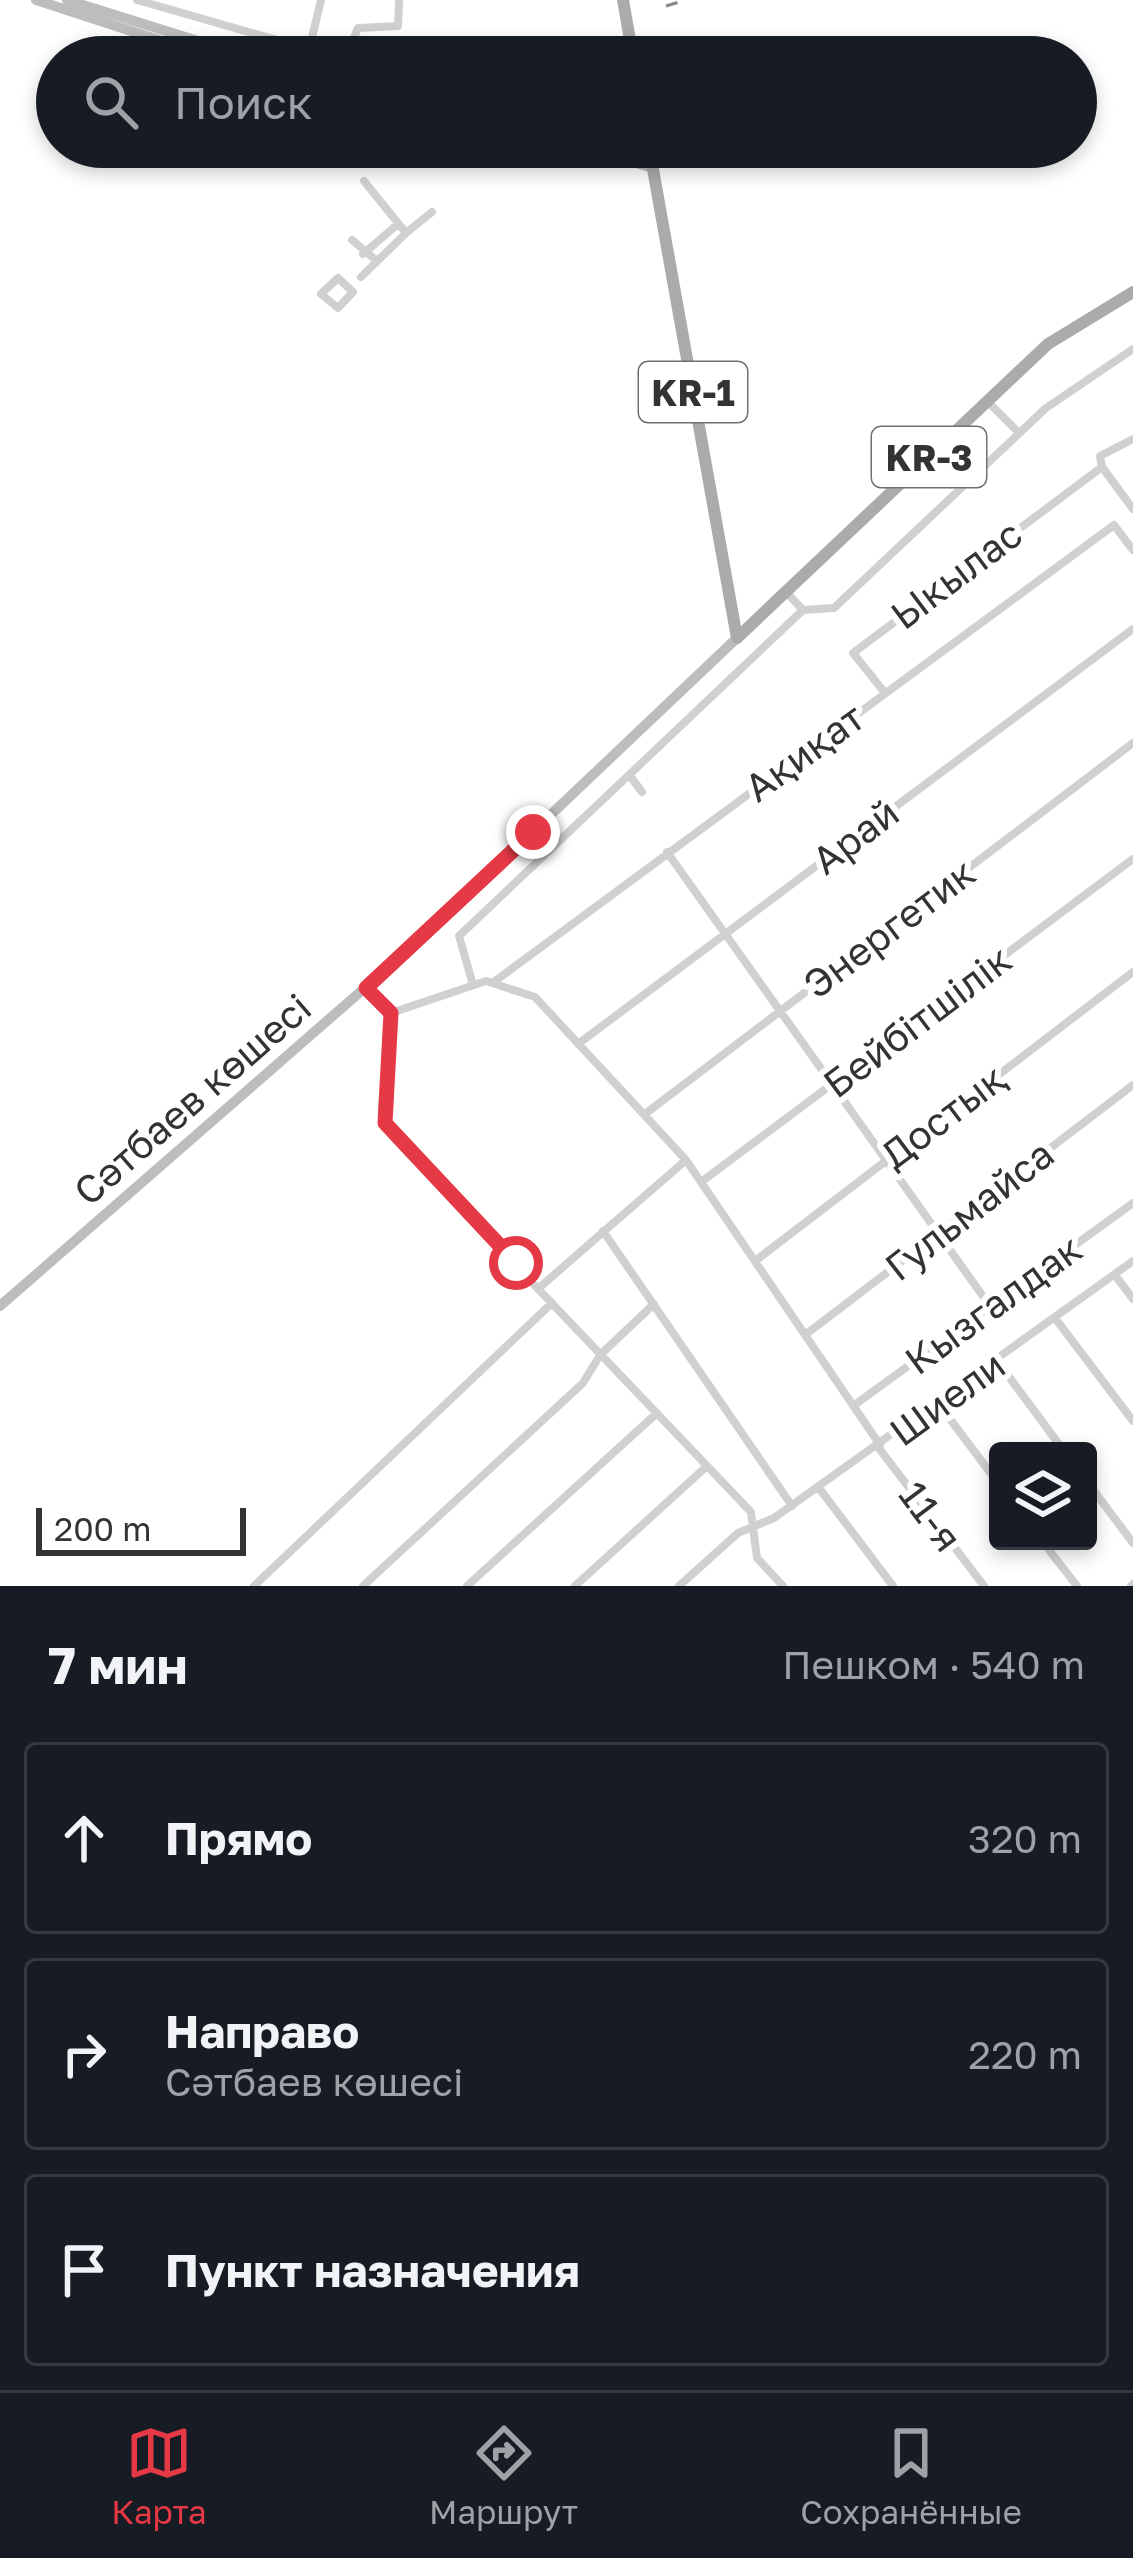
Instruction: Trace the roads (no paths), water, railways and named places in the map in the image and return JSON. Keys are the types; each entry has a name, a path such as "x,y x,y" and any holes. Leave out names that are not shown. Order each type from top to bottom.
{"main road":[{"path":"36,0 147,36"},
{"path":"68,0 182,36"},
{"path":"623,0 630,36"},
{"name":"KR-1","path":"653,168 737,638"},
{"name":"KR-3","path":"737,638 1048,344 1133,292"},
{"name":"Сәтбаев көшесі","path":"0,1306 366,988 737,638"}],"street":[{"path":"137,0 261,36"},
{"path":"312,36 321,0"},
{"path":"353,36 358,28 398,26 399,0"},
{"path":"364,181 406,233"},
{"path":"361,278 432,212"},
{"path":"363,254 398,224"},
{"path":"352,240 363,254 377,261"},
{"path":"473,985 459,936 803,610 835,608 1018,434 1133,349"},
{"path":"987,401 1018,434"},
{"path":"1133,439 1100,456 1102,467 1133,509"},
{"name":"Ыкылас","path":"885,693 853,653 1102,467"},
{"name":"Ақиқат","path":"495,981 1114,525 1133,550"},
{"path":"786,592 803,610"},
{"name":"Арай","path":"578,1044 1133,629"},
{"name":"Энергетик","path":"645,1114 1133,742"},
{"path":"630,776 642,792"},
{"path":"668,852 992,1309"},
{"name":"Бейбітшілік","path":"701,1182 1133,859"},
{"name":"Достық","path":"755,1262 1133,972"},
{"path":"391,1013 495,981"},
{"name":"11-я","path":"495,981 536,997 686,1160 879,1446 984,1586"},
{"path":"366,988 391,1013 385,1123 751,1513 757,1558 782,1586"},
{"name":"Гульмайса","path":"805,1335 1133,1085"},
{"path":"540,1287 686,1160"},
{"name":"Кызгалдак","path":"853,1406 1133,1203"},
{"path":"603,1231 792,1506"},
{"name":"Шиели","path":"680,1586 754,1524 819,1488 1133,1261"},
{"path":"1115,1275 1133,1299"},
{"path":"254,1586 552,1303"},
{"path":"363,1586 583,1383 600,1355 654,1304"},
{"path":"1055,1318 1133,1421"},
{"path":"998,1362 1057,1442"},
{"path":"938,1403 989,1471"},
{"path":"467,1586 657,1413"},
{"path":"575,1586 707,1466"},
{"path":"819,1488 892,1586"},
{"path":"1097,1495 1133,1543"},
{"path":"1049,1550 1077,1586"}],"railway":[{"path":"666,6 686,0"}]}
